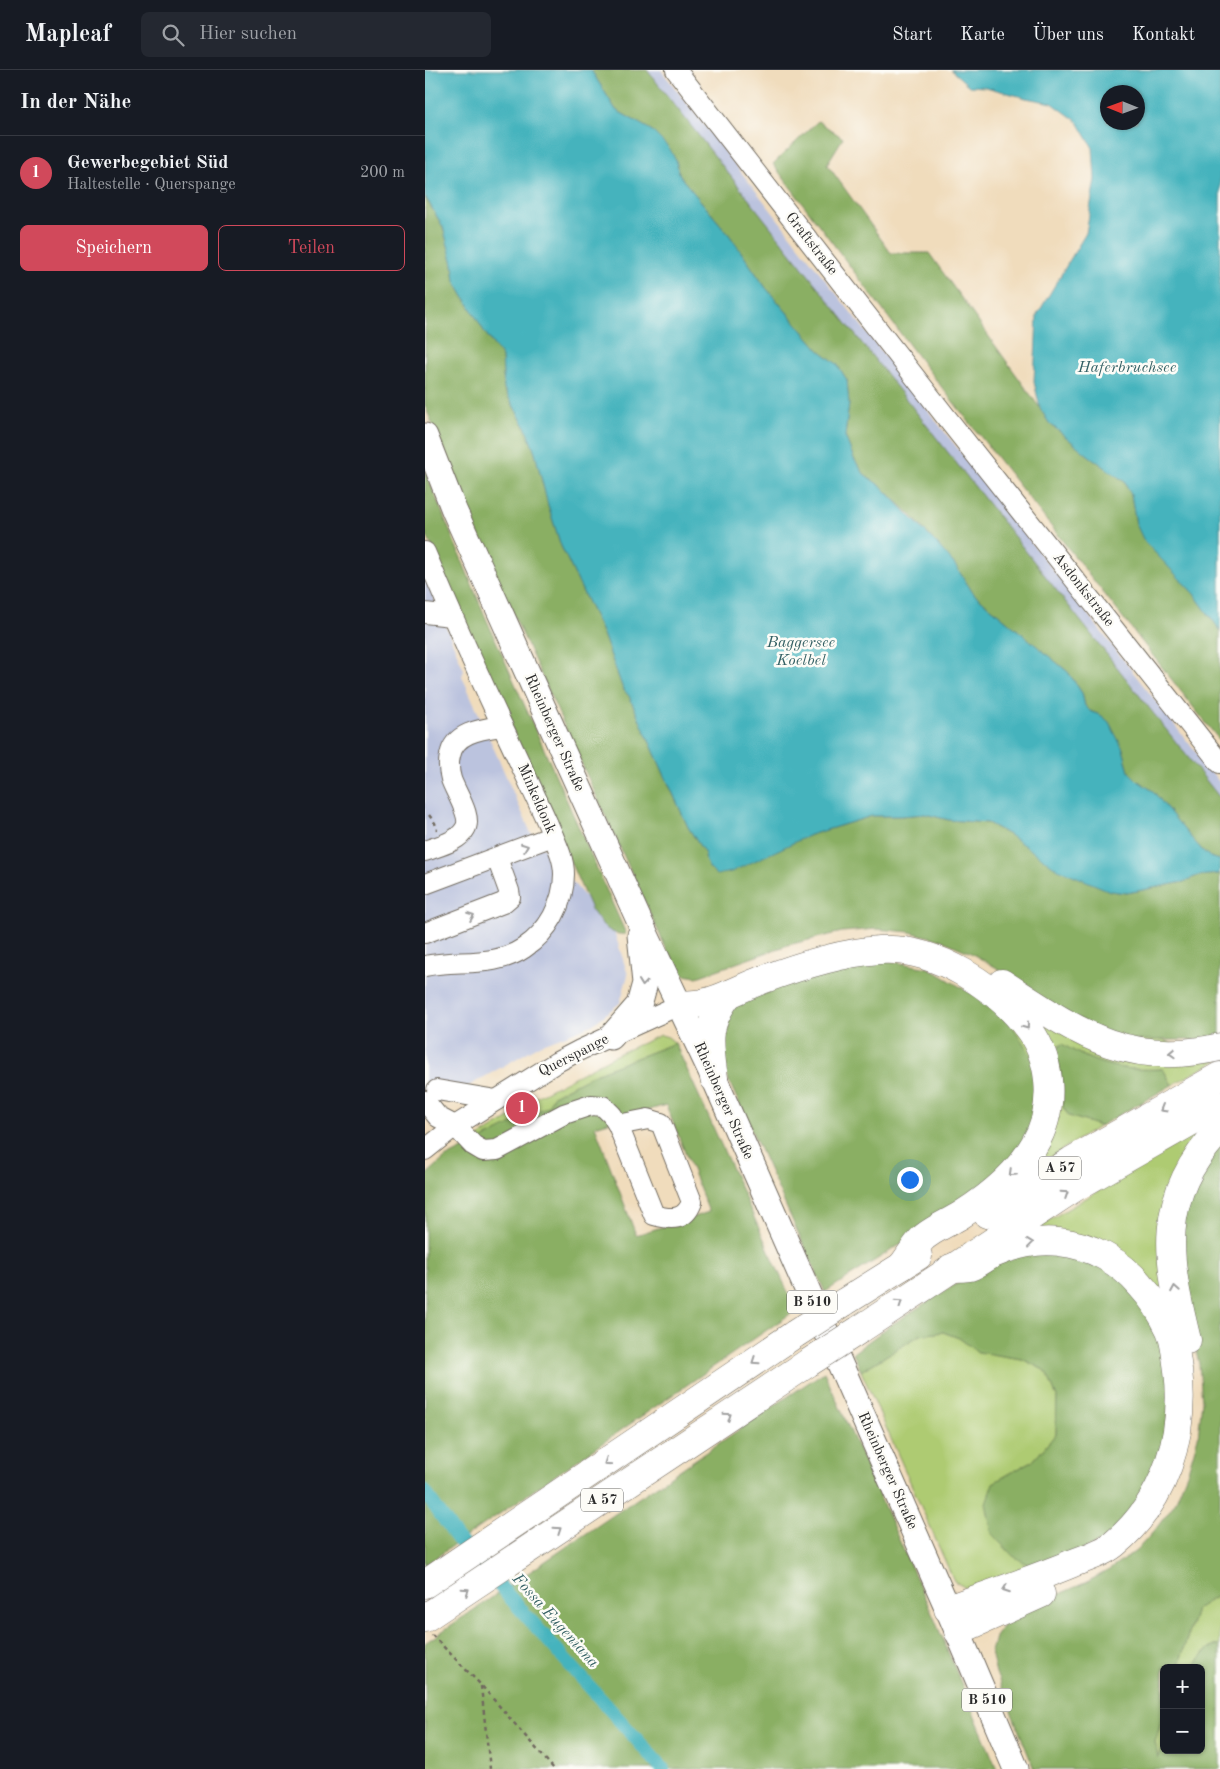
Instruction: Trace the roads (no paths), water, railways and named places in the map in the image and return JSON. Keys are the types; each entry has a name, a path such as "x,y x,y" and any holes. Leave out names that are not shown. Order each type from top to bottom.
{"highway":[{"path":"679,1005 696,990 736,971 847,938 879,936 929,944 951,953 972,963 1056,1018 1088,1036 1116,1046 1142,1052 1173,1054 1220,1047"},
{"path":"679,1005 703,1003 769,977 810,964 849,954 881,950 905,952 928,957 956,969 985,986 1019,1017 1035,1038 1045,1066 1048,1094 1047,1110 1036,1144 1025,1160 980,1202 923,1238 902,1266"},
{"path":"714,1078 709,1039 712,1023 719,1006 729,994"},
{"name":"A 57","path":"425,1584 843,1303 1071,1161 1220,1076"},
{"name":"A 57","path":"428,1625 517,1557 951,1268 1074,1188 1220,1105"},
{"path":"953,1620 1108,1562 1127,1548 1158,1514 1177,1480 1187,1450 1193,1408 1194,1380 1175,1290 1171,1259 1172,1224 1179,1193 1194,1163 1220,1130"},
{"path":"951,1268 970,1266 994,1254 1023,1244 1049,1241 1062,1242 1091,1250 1116,1262 1134,1278 1157,1305 1170,1331 1181,1391 1175,1444 1166,1472 1152,1502 1113,1544 953,1620"}],"main road":[{"name":"Rheinberger Straße","path":"425,436 454,510 638,918 714,1078 953,1620 1016,1769"},
{"path":"611,1037 639,1005 645,982 638,918"}],"street":[{"name":"Graftstraße","path":"676,70 946,417"},
{"name":"Asdonkstraße","path":"946,417 1220,763"},
{"name":"Minkeldonk","path":"425,552 452,616 553,836 562,857 564,874 559,902 553,917 543,932 522,950 508,956 486,961 425,966"},
{"path":"425,613 452,616"},
{"path":"425,851 459,836 466,828 467,817 451,778 449,766 453,745 462,736 483,729 502,726"},
{"path":"425,884 553,836"},
{"path":"425,933 503,903 509,897 509,891 497,858"},
{"name":"Querspange","path":"425,1150 455,1126 557,1062 579,1050 679,1005"},
{"path":"497,1100 429,1091 438,1117 455,1126 473,1145 483,1151 497,1150 564,1114 591,1106 603,1106 618,1125 654,1215 670,1219 677,1218 689,1210 692,1202 661,1123 648,1119 618,1125"}],"water":[{"name":"Baggersee Koelbel","path":"425,70 591,70 616,110 651,130 670,149 683,180 730,236 766,288 819,350 837,364 847,380 849,404 845,436 854,459 864,474 883,488 937,544 955,565 973,593 1068,672 1082,693 1085,706 1109,722 1123,749 1129,772 1153,791 1203,851 1210,857 1220,860 1219,874 1197,876 1183,882 1127,893 1110,891 1056,868 1008,834 988,823 949,820 925,814 872,816 810,835 731,872 716,875 710,869 706,862 705,854 688,827 629,696 623,689 603,634 561,546 535,453 525,426 504,389 502,357 484,331 455,281 453,264 443,227 425,196"},
{"name":"Haferbruchsee","path":"951,70 1220,70 1220,630 1194,594 1144,541 1136,524 1131,494 1124,481 1049,423 1040,408 1034,382 1037,315 1086,233 1095,179 1093,148 1078,122 1052,103 986,87 969,86"}],"waterway":[{"name":"Fossa Eugeniana","path":"425,1492 457,1538 663,1769"}],"place":[{"name":"Gewerbegebiet Süd","path":"522,1108"}]}
